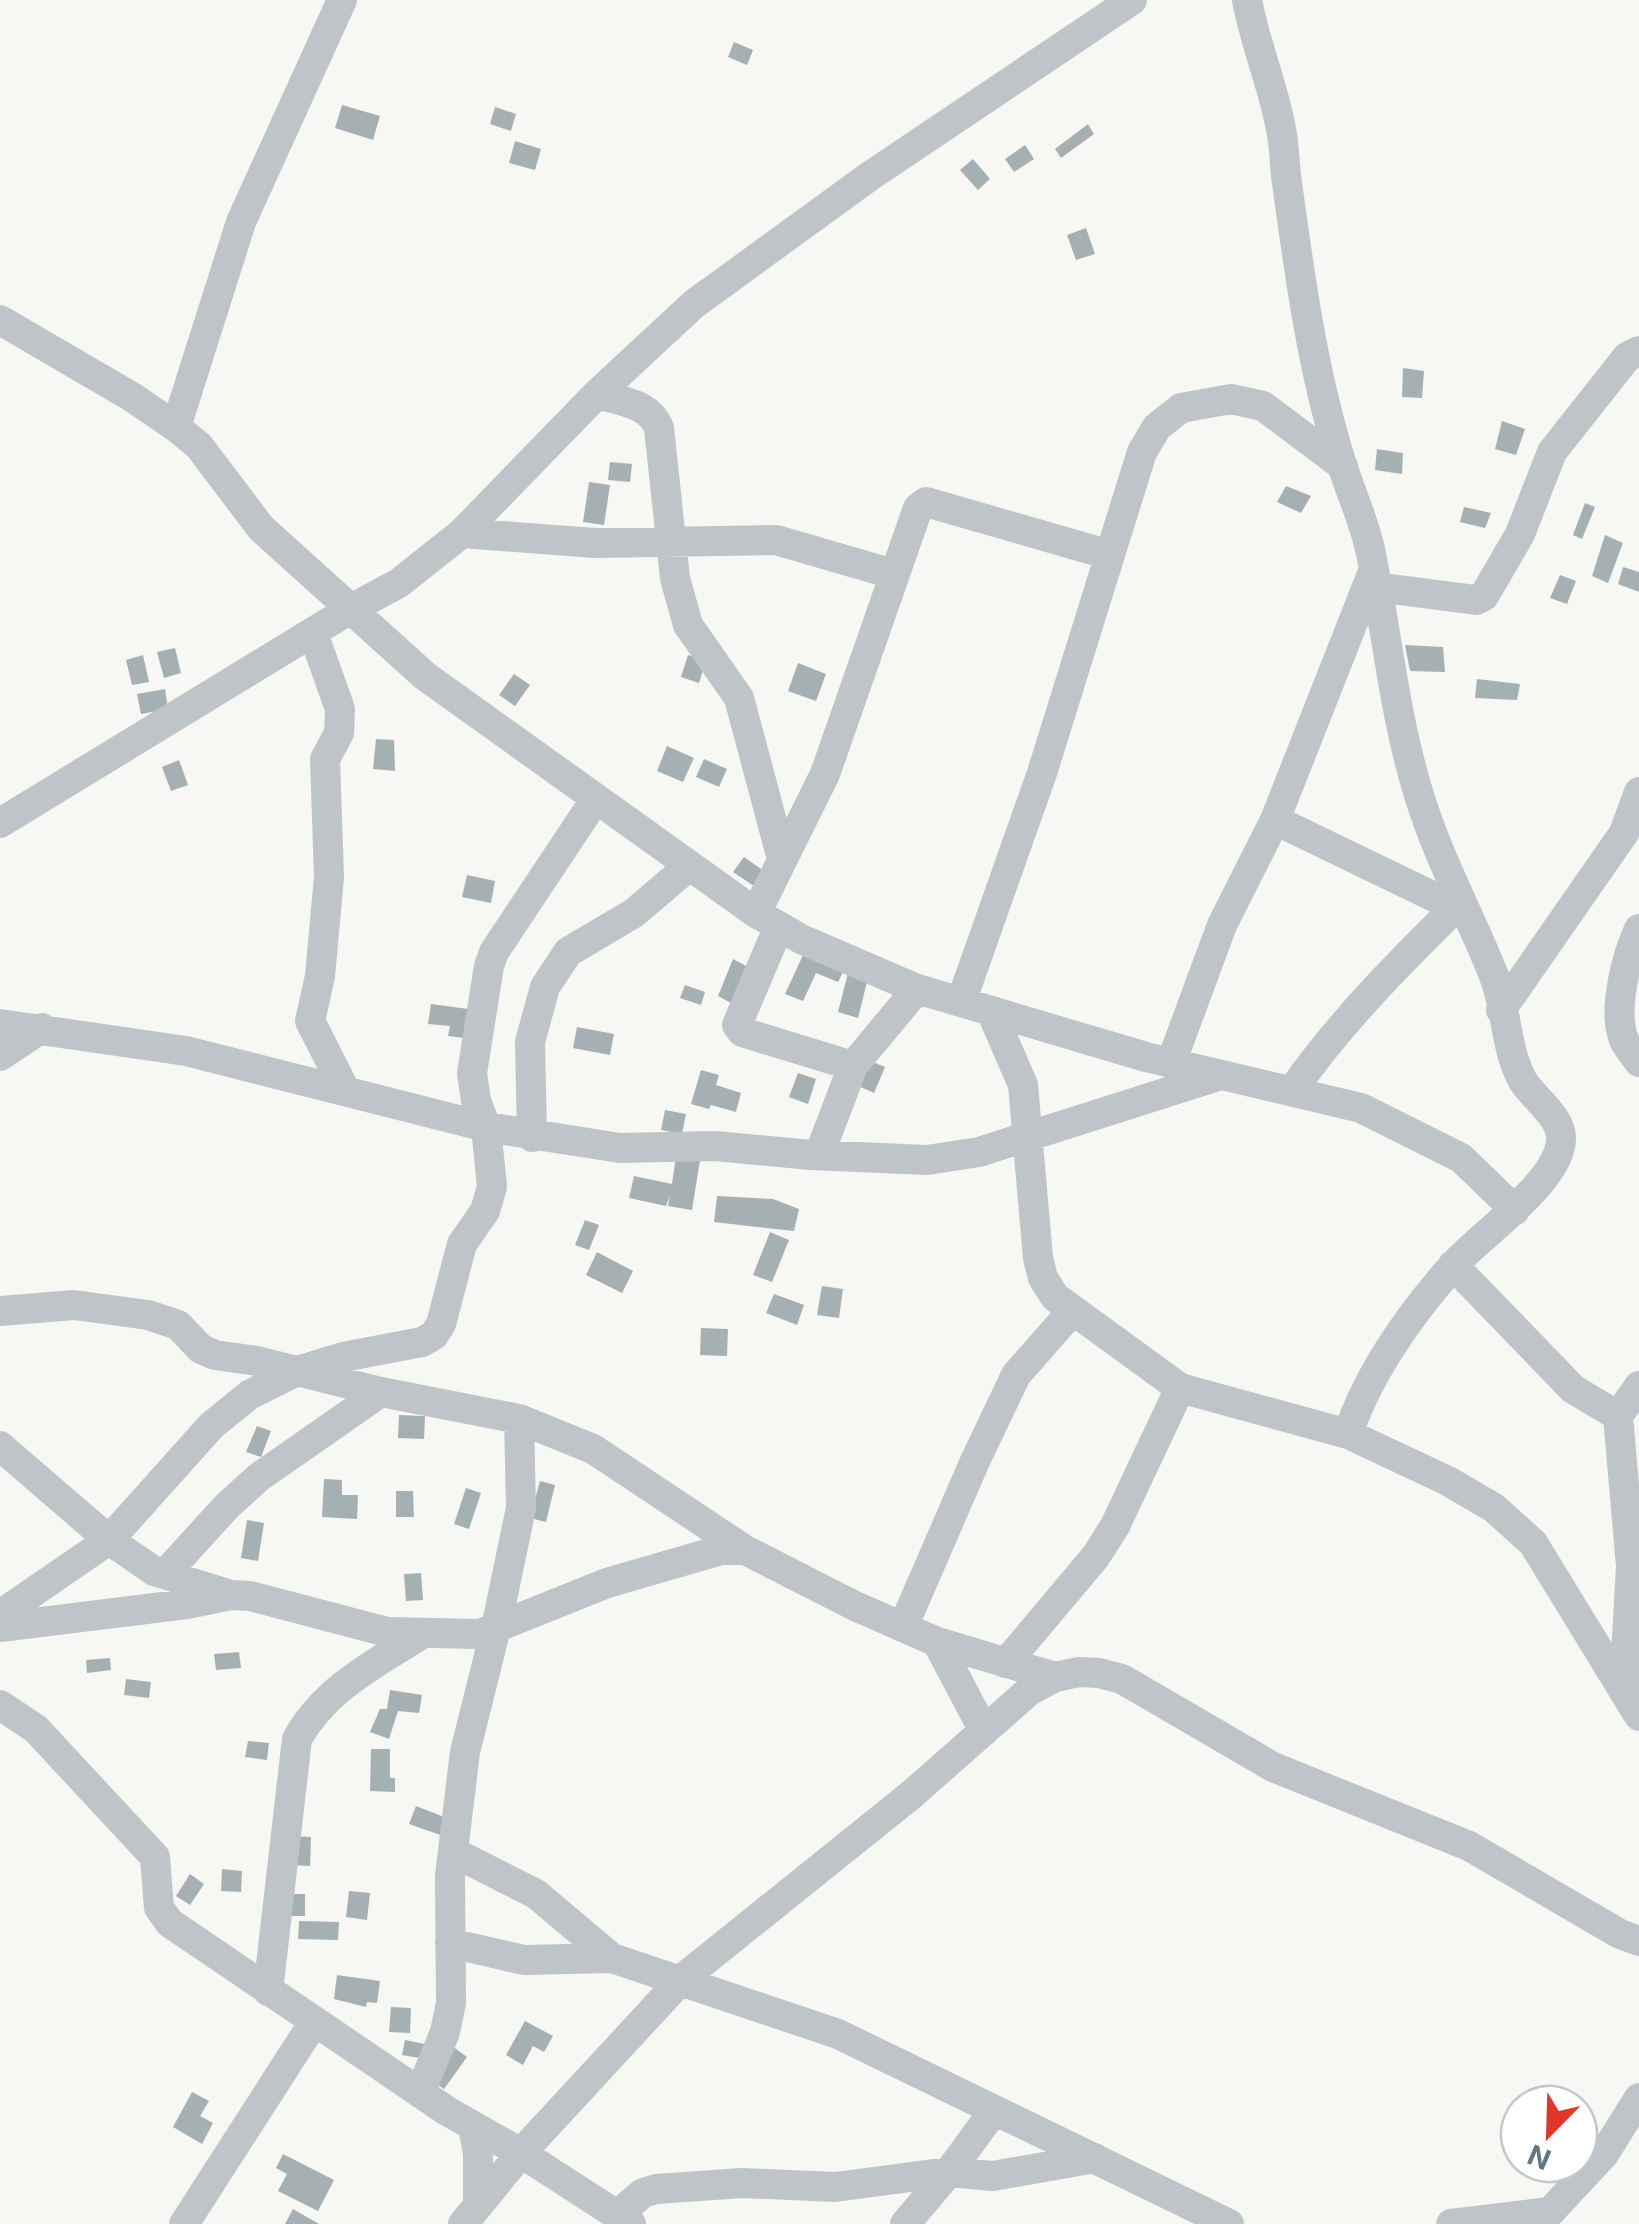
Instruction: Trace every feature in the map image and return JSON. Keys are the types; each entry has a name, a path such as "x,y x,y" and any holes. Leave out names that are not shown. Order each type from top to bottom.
{"street":[{"path":"176,427 241,222 342,0"},
{"path":"0,823 349,610 400,583 462,533 598,394 694,304 870,176 1132,0"},
{"path":"1248,0 1281,128 1311,333 1343,466 1369,546 1392,684 1419,795 1458,905 1496,980 1523,1080 1562,1137 1541,1180 1516,1210 1452,1265 1395,1341 1357,1406 1348,1434"},
{"path":"0,320 176,427 199,446 261,528 425,676 768,919 857,965 916,989 1171,1063 1361,1108 1461,1158 1516,1210"},
{"path":"1374,579 1476,600 1484,596 1520,534 1552,452 1627,358 1639,352"},
{"path":"598,394 643,407 655,417 660,428 676,578 688,626 739,698 782,858"},
{"path":"961,1002 1042,773 1142,452 1156,427 1181,408 1231,398 1262,406 1343,466"},
{"path":"853,1066 742,1032 737,1025 782,858 825,774 918,508 926,502 1110,555"},
{"path":"462,533 595,544 776,540 893,574"},
{"path":"1171,1063 1222,926 1276,820 1374,579"},
{"path":"313,632 340,709 340,733 324,759 329,878 320,976 310,1021 345,1090"},
{"path":"1501,1010 1631,835 1639,792"},
{"path":"0,1615 110,1540 211,1426 248,1395 298,1371 344,1357 422,1342 434,1335 462,1244 485,1211 492,1187 486,1127 472,1073 489,966 494,952 596,800"},
{"path":"1276,820 1458,905"},
{"path":"532,1137 530,1042 545,986 568,952 634,913 689,866"},
{"path":"1292,1092 1369,996 1458,905"},
{"path":"1639,929 1628,954 1620,1025 1622,1039 1639,1062"},
{"path":"819,1155 853,1066 916,989"},
{"path":"991,1011 1023,1085 1038,1258 1043,1278 1055,1297 1180,1388 1348,1434 1494,1508 1533,1543 1632,1703"},
{"path":"0,1024 186,1050 486,1127 620,1148 715,1146 927,1160 979,1152 1221,1075"},
{"path":"0,1056 42,1028"},
{"path":"1452,1265 1573,1389 1618,1416"},
{"path":"0,1311 74,1306 148,1315 178,1325 206,1352 519,1419 593,1449 745,1550 903,1627 937,1642 1055,1678"},
{"path":"903,1627 1016,1375 1073,1310"},
{"path":"1632,1703 1631,1566 1618,1416 1639,1386"},
{"path":"1006,1663 1096,1556 1115,1526 1180,1388"},
{"path":"165,1574 226,1506 259,1477 381,1392"},
{"path":"420,2094 451,2003 453,1852 465,1752 521,1508 519,1419"},
{"path":"0,1446 110,1540 154,1571 230,1596"},
{"path":"0,1628 250,1596 387,1632 480,1634 607,1583 722,1550 745,1550"},
{"path":"268,1991 297,1739 310,1715 338,1688 420,1635"},
{"path":"937,1642 984,1731"},
{"path":"471,2215 521,2153 682,1980 911,1795 1028,1690 1079,1672 1099,1672 1122,1679 1273,1767 1469,1846 1620,1934 1639,1941"},
{"path":"0,1705 36,1729 155,1857 159,1908 170,1924 420,2094 624,2219 643,2193 656,2190 742,2182 835,2187 949,2172 993,2176 1095,2158"},
{"path":"453,1852 536,1894 612,1958"},
{"path":"450,1943 524,1960 612,1958 838,2034 1229,2224"},
{"path":"184,2224 314,2022"},
{"path":"1451,2224 1545,2218 1604,2154 1639,2098"},
{"path":"905,2224 993,2112"},
{"path":"471,2215 478,2154 473,2126"}],"building":[{"path":"734,42 753,50 747,65 728,57"},
{"path":"342,105 380,116 373,140 335,128"},
{"path":"495,107 516,114 511,131 490,124"},
{"path":"1088,124 1094,134 1061,158 1055,149"},
{"path":"515,141 541,149 535,170 509,163"},
{"path":"1025,145 1034,159 1014,172 1005,159"},
{"path":"973,159 990,179 978,190 960,170"},
{"path":"1086,228 1095,254 1076,260 1067,235"},
{"path":"1403,368 1424,371 1422,398 1402,397"},
{"path":"1502,421 1525,429 1516,455 1495,449"},
{"path":"1377,449 1403,453 1402,474 1375,470"},
{"path":"610,462 632,464 630,482 608,480"},
{"path":"589,482 610,485 604,525 583,522"},
{"path":"1286,486 1311,496 1301,513 1277,502"},
{"path":"1585,503 1595,507 1582,539 1573,535"},
{"path":"1464,507 1491,513 1485,528 1460,522"},
{"path":"1605,535 1623,543 1608,583 1592,576"},
{"path":"1623,567 1639,572 1639,592 1618,584"},
{"path":"1560,575 1576,581 1567,604 1550,598"},
{"path":"1405,645 1443,647 1445,672 1410,671"},
{"path":"175,648 181,673 164,678 157,652"},
{"path":"143,655 149,682 132,685 126,660"},
{"path":"688,655 706,661 699,683 681,677"},
{"path":"798,663 826,674 816,701 788,691"},
{"path":"514,674 530,685 515,706 499,695"},
{"path":"1477,679 1520,684 1517,700 1475,698"},
{"path":"165,689 168,709 141,714 137,694"},
{"path":"376,739 394,740 395,771 373,769"},
{"path":"667,746 694,758 683,782 657,771"},
{"path":"704,759 727,769 719,787 696,777"},
{"path":"179,760 188,785 171,791 162,767"},
{"path":"744,857 767,873 757,888 733,872"},
{"path":"467,875 495,881 491,903 462,897"},
{"path":"804,953 844,970 838,982 816,973 803,1001 785,994"},
{"path":"733,959 754,970 731,1003 718,996"},
{"path":"848,973 868,978 858,1018 838,1012"},
{"path":"685,985 705,992 701,1005 680,998"},
{"path":"431,1004 476,1010 472,1039 448,1036 450,1026 428,1024"},
{"path":"577,1027 614,1034 610,1055 573,1048"},
{"path":"865,1059 885,1067 874,1093 854,1084"},
{"path":"701,1070 719,1075 716,1085 741,1093 736,1112 691,1104"},
{"path":"798,1073 816,1079 808,1104 789,1097"},
{"path":"665,1110 686,1114 682,1134 661,1130"},
{"path":"676,1156 700,1160 692,1210 668,1206 670,1196 666,1206 629,1198 634,1176 672,1184"},
{"path":"717,1196 773,1199 799,1209 794,1231 714,1222"},
{"path":"585,1220 599,1225 589,1250 575,1245"},
{"path":"770,1232 789,1240 772,1282 753,1275"},
{"path":"597,1252 633,1271 622,1293 586,1275"},
{"path":"822,1286 843,1289 839,1318 817,1315"},
{"path":"774,1294 804,1305 797,1325 766,1313"},
{"path":"701,1328 728,1329 727,1356 700,1355"},
{"path":"399,1415 425,1416 424,1439 398,1438"},
{"path":"257,1426 271,1431 261,1457 246,1452"},
{"path":"324,1479 342,1480 342,1495 358,1495 357,1519 322,1517"},
{"path":"540,1481 555,1485 546,1522 530,1518"},
{"path":"466,1488 481,1493 469,1529 454,1524"},
{"path":"396,1491 413,1491 414,1517 396,1517"},
{"path":"247,1520 264,1523 258,1561 241,1558"},
{"path":"421,1573 423,1600 406,1601 404,1574"},
{"path":"239,1652 241,1668 216,1670 214,1654"},
{"path":"110,1658 111,1670 87,1673 86,1660"},
{"path":"126,1679 151,1682 149,1698 124,1695"},
{"path":"390,1690 422,1695 419,1713 398,1711 389,1739 370,1732 380,1709 387,1709"},
{"path":"248,1741 269,1743 267,1760 245,1757"},
{"path":"371,1749 390,1749 390,1778 395,1778 395,1792 370,1791"},
{"path":"416,1806 452,1820 446,1837 409,1824"},
{"path":"291,1836 311,1837 310,1866 291,1865"},
{"path":"222,1869 242,1871 241,1892 221,1891"},
{"path":"190,1874 204,1884 190,1905 176,1896"},
{"path":"349,1891 370,1893 367,1920 346,1917"},
{"path":"289,1894 305,1894 305,1916 290,1916"},
{"path":"299,1921 339,1922 338,1940 298,1939"},
{"path":"337,1975 380,1981 377,2003 367,2002 366,2007 334,1999"},
{"path":"391,2007 411,2008 410,2033 389,2032"},
{"path":"525,2021 553,2036 544,2052 533,2046 523,2065 506,2055"},
{"path":"405,2040 430,2045 426,2059 402,2055"},
{"path":"452,2046 467,2057 444,2089 429,2079"},
{"path":"192,2092 209,2101 200,2116 213,2123 202,2144 173,2127"},
{"path":"283,2154 334,2180 318,2211 278,2191 287,2174 276,2168"},
{"path":"293,2209 319,2224 285,2224"}]}
